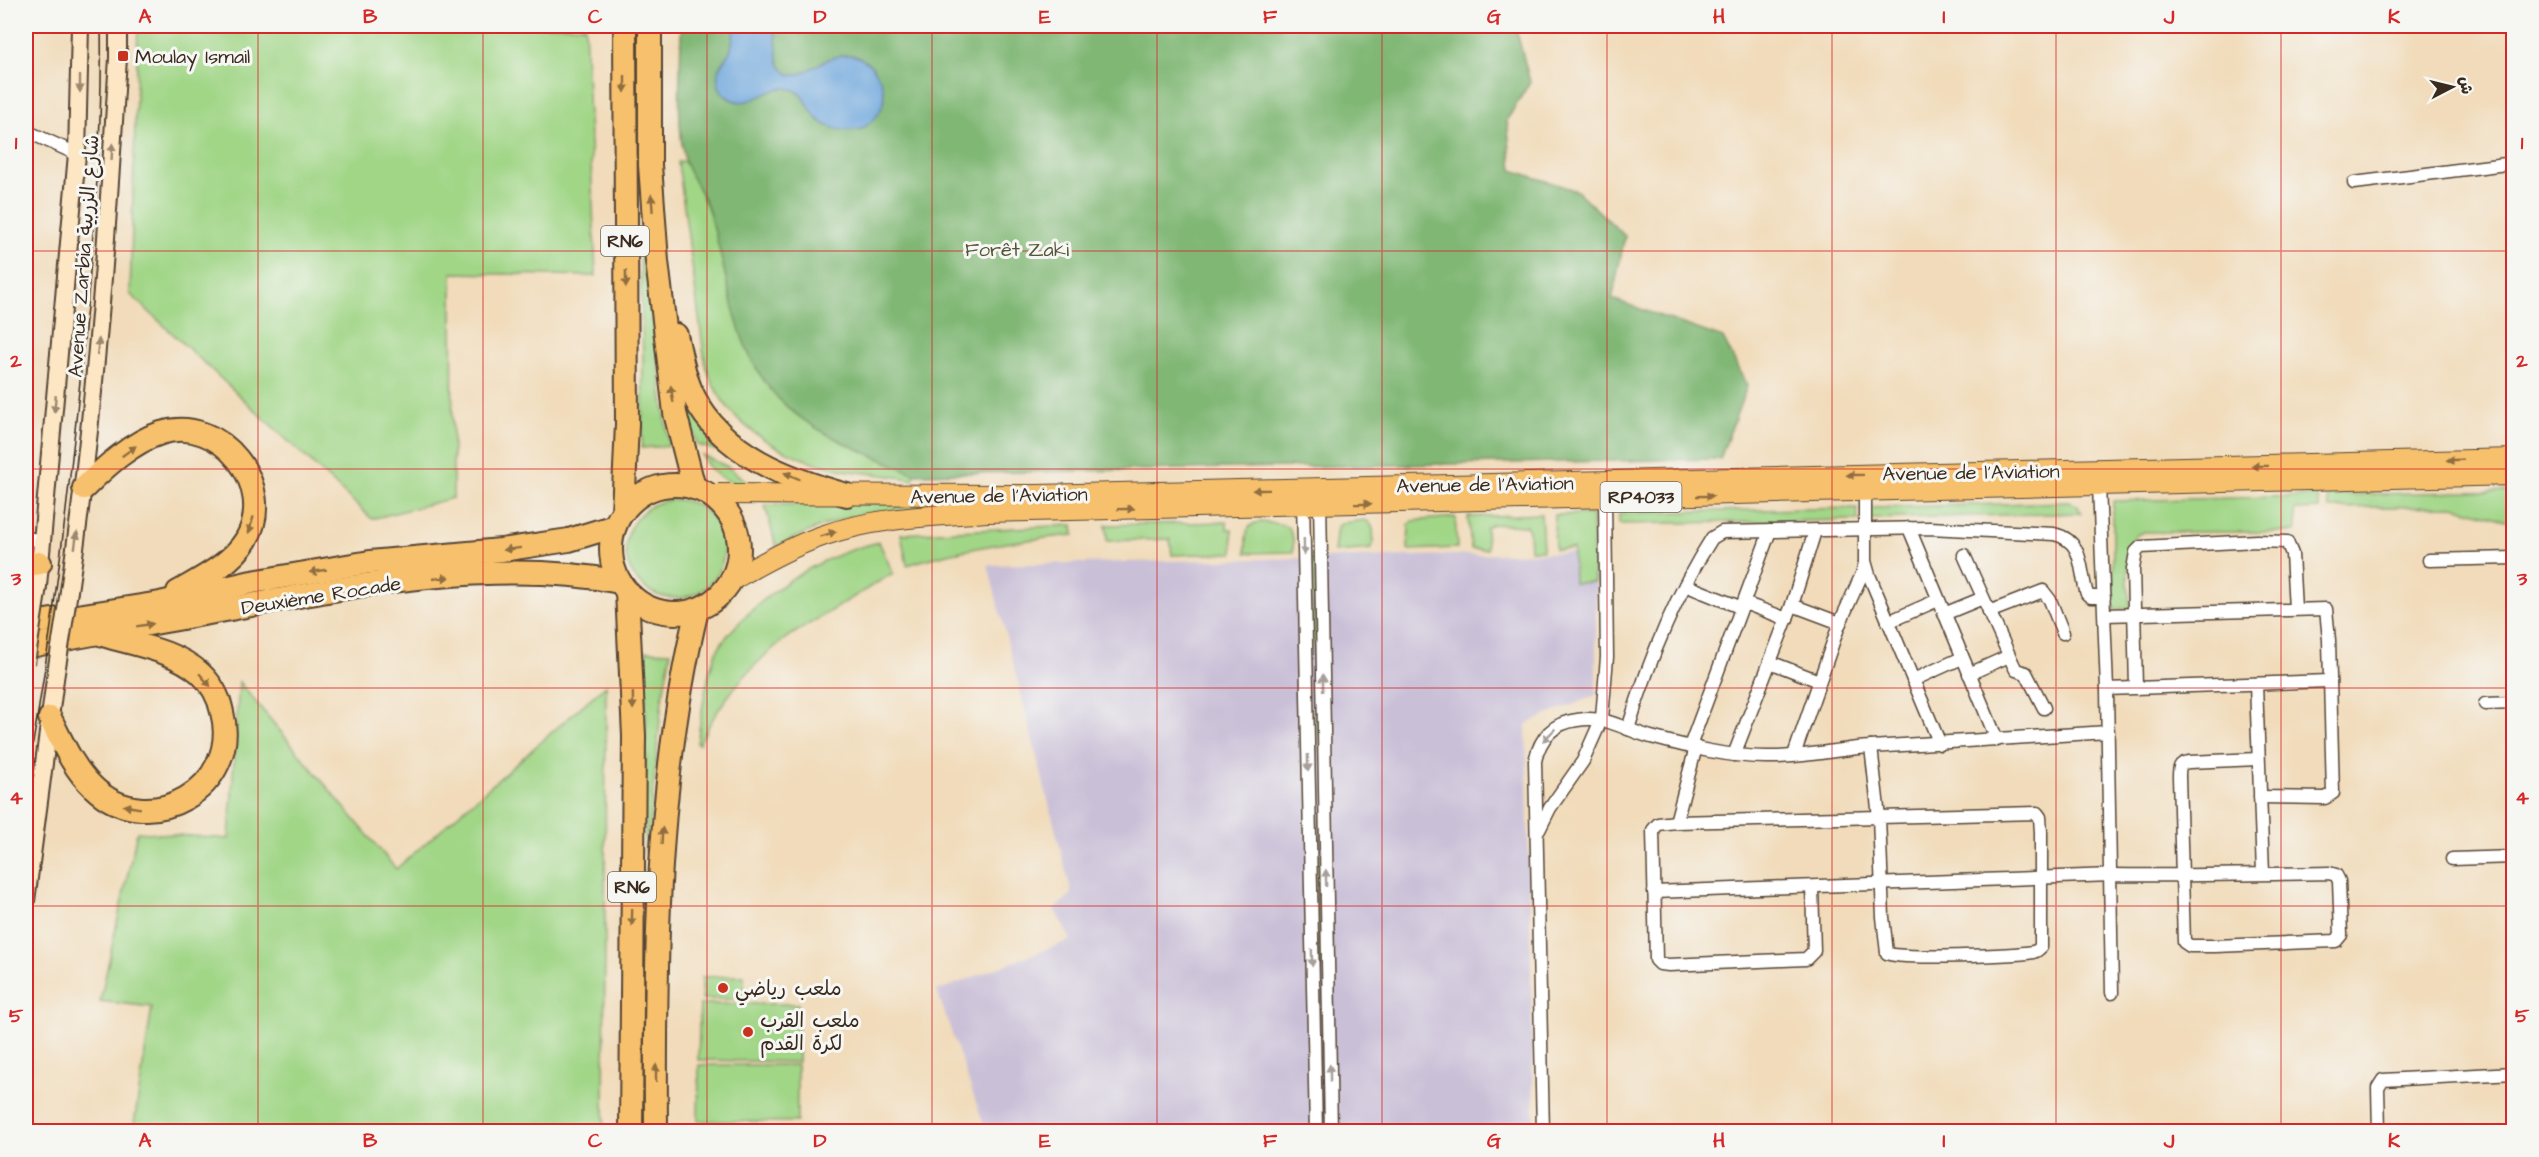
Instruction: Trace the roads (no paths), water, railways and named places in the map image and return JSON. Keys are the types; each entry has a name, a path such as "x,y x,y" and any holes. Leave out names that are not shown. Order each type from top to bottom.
{"highway":[{"name":"RN6","path":"625,26 627,424 619,519 611,555 623,587 634,736 631,1131"},
{"name":"RN6","path":"623,587 642,605 660,612 678,614 697,609 716,598 730,581 738,558 737,534 731,519 721,505 702,491 675,413 657,261 650,165 650,26"},
{"path":"657,261 693,395 705,416 720,435 760,461 803,481 847,495"},
{"path":"84,488 142,441 161,432 177,430 204,434 217,439 227,445 243,464 250,479 255,509 253,524 246,540 224,563 160,603"},
{"path":"619,519 633,500 655,488 678,485 702,491"},
{"name":"Deuxième Rocade","path":"26,624 160,603 252,582 370,562 501,550 569,540 619,519"},
{"name":"Deuxième Rocade","path":"26,647 333,590 470,575 504,572 572,574 623,587"},
{"name":"RN6","path":"656,1131 657,974 666,788 678,698 697,609"},
{"path":"50,718 78,771 94,788 121,805 152,809 170,805 200,788 219,765 225,748 224,718 219,700 201,674 173,656 95,633"}],"main road":[{"name":"Avenue Zarbia شارع الزربية","path":"26,663 38,586 36,557 77,154 80,26"},
{"name":"Avenue Zarbia شارع الزربية","path":"50,718 84,488 104,277 118,26"},
{"name":"Avenue de l'Aviation","path":"730,581 799,544 851,527 878,522 988,512 1311,497 2514,459"},
{"name":"Avenue de l'Aviation","path":"702,491 847,495 1605,498 2514,475"},
{"path":"26,901 50,718"}],"street":[{"path":"26,131 77,154"},
{"path":"2354,183 2514,163"},
{"path":"2099,484 2112,875 2112,993"},
{"path":"1794,755 1840,623 1862,574 1865,561 1865,493"},
{"path":"1311,497 1316,1131"},
{"path":"1311,497 1331,1131"},
{"path":"1537,837 1550,808 1583,761 1602,718 1607,657 1605,498"},
{"path":"1628,729 1662,634 1685,585 1705,549 1717,534 1729,531 1909,528 2061,535 2076,548 2087,594 2091,597 2104,597"},
{"path":"1909,528 1997,740"},
{"path":"1676,822 1693,747 1770,531"},
{"path":"1734,754 1787,619 1815,531"},
{"path":"26,538 36,557"},
{"path":"2136,687 2134,556 2141,547 2257,541 2289,543 2292,554 2295,609"},
{"path":"1964,555 2008,656 2016,670 2026,673 2044,708"},
{"path":"2429,560 2514,558"},
{"path":"1865,561 1872,585 1940,744"},
{"path":"1685,585 1787,619"},
{"path":"1989,612 2043,591 2050,600 2063,633"},
{"path":"1944,614 1983,597"},
{"path":"1888,622 1938,600"},
{"path":"1792,605 1840,623"},
{"path":"2104,615 2322,608 2327,611 2332,795 2325,798 2260,797"},
{"path":"1969,674 2008,656"},
{"path":"1913,680 1962,658"},
{"path":"1770,662 1819,681"},
{"path":"2107,688 2330,681"},
{"path":"2256,684 2263,873"},
{"path":"2485,704 2514,703"},
{"path":"1543,1131 1535,761 1538,748 1553,729 1564,723 1602,718 1628,729 1693,747 1769,758 1872,747 2108,732"},
{"path":"1812,887 1814,943 1811,955 1797,960 1669,965 1658,963 1654,944 1653,830 1658,824 1676,822 1879,817 2037,813 2040,820 2041,947 2032,952 1890,955 1885,944 1879,817 1872,747"},
{"path":"1654,892 2112,875 2181,876 2329,873 2336,875 2340,904 2341,935 2339,940 2329,943 2187,945 2183,939 2181,876 2179,777 2181,765 2189,762 2258,759"},
{"path":"2452,859 2514,857"},
{"path":"2379,1131 2378,1088 2383,1080 2514,1073"}],"water":[{"path":"735,26 773,26 779,63 782,69 793,75 841,55 860,58 874,69 883,86 883,104 879,113 862,129 843,130 819,121 802,96 789,88 777,89 748,101 730,99 721,91 718,72 731,48"}],"tram line":[{"path":"26,783 53,614 80,386 97,178 101,102 101,26"}],"place":[{"name":"Moulay Ismail","path":"123,56"},
{"name":"ملعب رياضي","path":"723,988"},
{"name":"ملعب القرب لكرة القدم","path":"748,1032"}],"park label":[{"name":"Forêt Zaki","path":"1017,249"}]}
